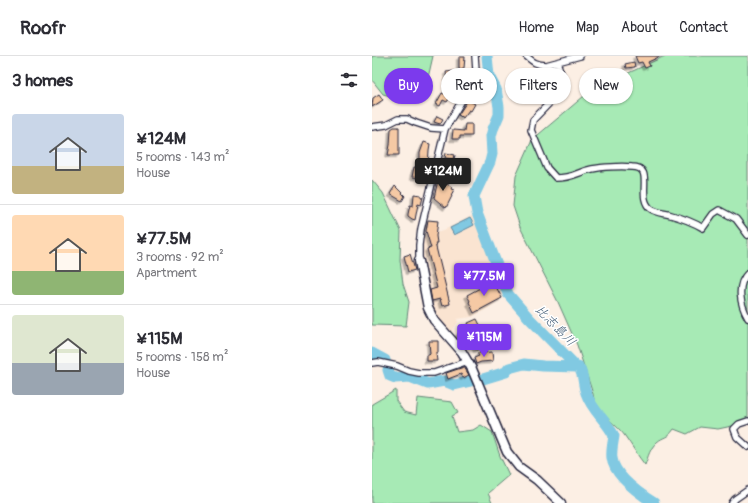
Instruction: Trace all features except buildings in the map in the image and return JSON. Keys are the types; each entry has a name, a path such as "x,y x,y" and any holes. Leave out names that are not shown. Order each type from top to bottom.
{"street":[{"path":"475,56 476,70 471,85 445,129 418,245 419,261 428,308 434,320 451,338 468,361 506,452 519,467 538,480 561,503"},
{"path":"526,56 533,62 540,65 580,56"},
{"path":"557,62 562,76 560,91 533,120 531,130 547,168 556,178 567,178 591,169 634,166 640,168 644,173 645,180 643,194 646,203 656,212 672,215 694,223 702,228 713,214 719,210 736,219 748,235"},
{"path":"372,127 386,125 398,119 407,119 424,126 445,129"},
{"path":"748,273 742,281 740,287 743,308 748,318"},
{"path":"372,363 378,362 397,366 414,372 434,374 468,361"},
{"path":"748,421 739,424 734,429 737,437 748,446"},
{"path":"732,503 735,499 748,490"}],"shaded area":[{"path":"478,215 508,294 487,309 472,317 457,319 458,322 451,332 432,310 421,259 422,235 444,230 471,216"}],"green space":[{"path":"372,56 433,56 430,68 384,68 384,94 372,80"},
{"path":"665,56 748,56 748,418 732,426 718,429 700,427 687,434 674,429 655,444 645,465 621,431 597,407 577,345 558,302 520,227 513,206 516,176 532,140 579,100 579,104 633,104 633,71"},
{"path":"372,180 383,193 401,231 400,260 403,284 409,302 406,326 372,325"},
{"path":"396,390 396,401 404,412 416,415 418,398 452,402 458,413 452,416 457,432 473,430 481,425 492,432 500,456 509,475 488,493 492,503 372,503 372,404"}],"water":[{"path":"470,218 474,225 454,235 450,228"}],"waterway":[{"name":"比志島川","path":"487,56 489,76 496,89 499,115 491,136 492,154 490,162 474,196 477,213 508,294 529,318 577,367 578,366 582,373 585,389 592,405 608,425 614,436 612,458 617,471 628,484 654,503"},
{"path":"372,353 385,360"},
{"path":"483,379 506,372 509,368 524,364 577,367"},
{"path":"388,370 390,376 395,378 410,377 428,384 444,381 454,385 471,381"}]}
